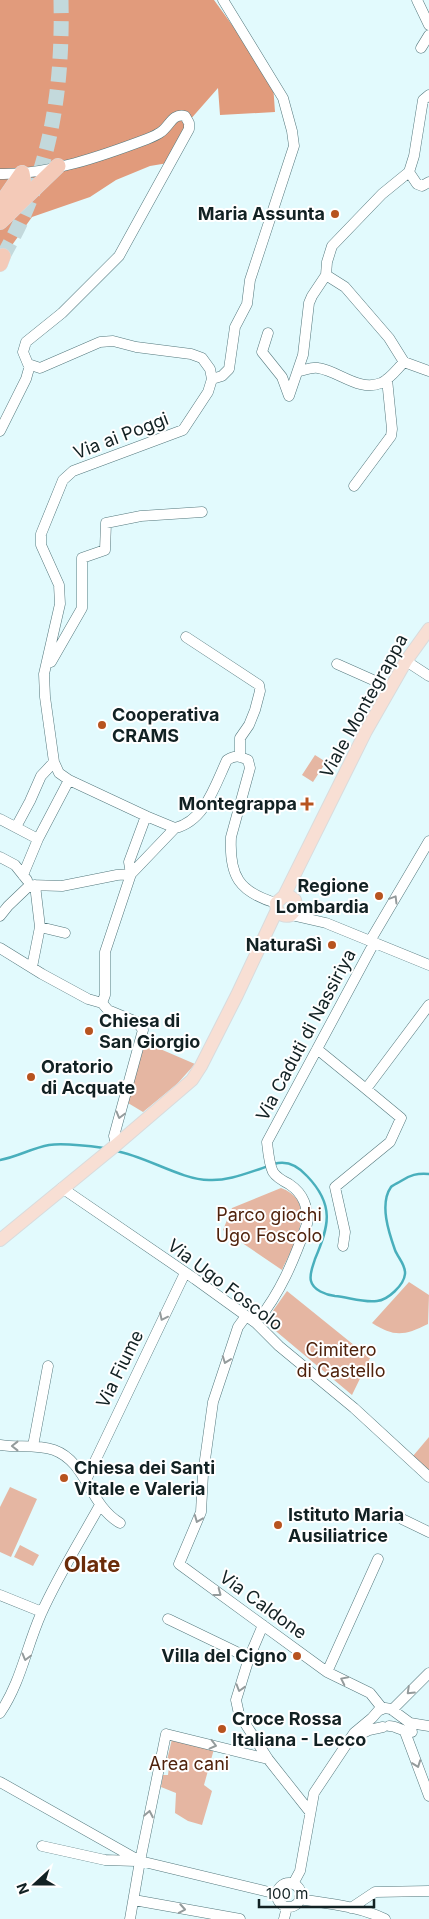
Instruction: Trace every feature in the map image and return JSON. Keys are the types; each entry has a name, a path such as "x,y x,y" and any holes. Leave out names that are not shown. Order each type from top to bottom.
{"highway":[{"path":"6,204 49,177 58,166"},
{"path":"0,222 6,204 22,173"},
{"path":"0,179 5,187 6,204"}],"main road":[{"name":"Viale Montegrappa","path":"0,1240 192,1080 201,1066 261,946 285,907 366,731 406,661 429,629"}],"street":[{"path":"0,174 39,171 109,152 152,137 165,128 176,116 185,116 189,123 188,129 119,256 62,313 26,342 23,352 26,362 30,366 40,368 100,342 113,341 136,347 197,356 206,363 212,380 222,376 229,369 235,327 247,304 250,280 294,146 283,98 223,0"},
{"path":"417,0 429,24"},
{"path":"421,48 429,35"},
{"path":"268,333 262,352 282,377 288,396 303,355 312,296 326,276 327,262 332,246 382,194 408,172 414,156 423,100 429,95"},
{"path":"408,172 417,184 422,186 429,182"},
{"path":"326,276 345,287 389,338 404,362 429,372"},
{"path":"299,370 318,368 365,385 380,384 404,362"},
{"path":"0,431 26,379 30,366"},
{"path":"354,486 391,436 387,379"},
{"name":"Via ai Poggi","path":"54,762 45,697 44,674 60,604 59,585 41,544 40,534 64,480 73,471 183,430 208,392 212,380"},
{"path":"44,674 82,608 82,558 105,550 106,523 141,516 202,512"},
{"path":"186,637 259,685 260,691 255,710 240,738 240,756"},
{"path":"406,661 429,676"},
{"path":"337,664 390,688"},
{"path":"99,1002 104,995 105,952 131,874 175,828 186,825 200,814 227,760 234,756 240,756 248,760 250,768 231,837 234,871 237,880 261,898 429,965"},
{"path":"16,827 41,776 54,762 59,773 69,780 175,828"},
{"path":"23,875 38,839 69,780"},
{"path":"131,874 129,862 146,816"},
{"path":"0,819 38,839"},
{"name":"Via Caduti di Nassiriya","path":"256,1323 281,1287 307,1224 306,1203 300,1192 280,1180 273,1172 267,1142 317,1050 372,942 429,841"},
{"path":"0,857 15,865 33,885 40,927 32,967"},
{"path":"0,916 33,885 62,886 131,874"},
{"path":"285,907 306,911 326,923"},
{"path":"40,927 65,933"},
{"path":"0,948 42,974 88,999 99,1002 108,1010 137,1022 143,1030 114,1136 115,1145"},
{"path":"366,1089 429,1005"},
{"path":"317,1050 401,1118 390,1142 335,1187 345,1232 343,1246"},
{"name":"Via Ugo Foscolo","path":"62,1188 256,1323 279,1346 354,1408 429,1477"},
{"name":"Via Fiume","path":"86,1480 185,1273"},
{"name":"Via Caldone","path":"246,1316 238,1327 213,1402 203,1474 201,1512 179,1564 327,1672 370,1693 386,1711"},
{"path":"33,1446 48,1366"},
{"path":"0,1446 33,1446 61,1453 72,1462 86,1480 92,1495 100,1505 120,1523"},
{"path":"0,1713 12,1696 22,1671 31,1638 42,1612 100,1505"},
{"path":"402,1519 429,1532"},
{"path":"327,1672 378,1559"},
{"path":"0,1595 42,1612"},
{"path":"168,1618 249,1658"},
{"path":"262,1625 236,1700 239,1714 268,1759 310,1812"},
{"path":"386,1727 376,1722 429,1673"},
{"path":"386,1711 410,1724 429,1726"},
{"path":"386,1711 395,1719 386,1727"},
{"path":"293,1884 300,1871 310,1812 316,1790 354,1733 386,1711"},
{"path":"348,1743 361,1734 386,1727 396,1727 405,1732 429,1732"},
{"path":"405,1732 429,1796"},
{"path":"130,1919 166,1734 268,1759"},
{"path":"0,1782 140,1861"},
{"path":"42,1846 105,1860 140,1861 277,1894"},
{"path":"293,1884 298,1888 300,1897 297,1904 287,1907 278,1901 277,1894 282,1885 293,1884"},
{"path":"351,1908 375,1892 429,1891"},
{"path":"300,1897 305,1900 351,1908 385,1919"},
{"path":"134,1900 240,1919"},
{"path":"284,1919 287,1907"}],"green space":[{"path":"315,755 326,762 313,782 302,775"},
{"path":"144,1042 195,1064 177,1084 143,1112 128,1103"},
{"name":"Parco giochi Ugo Foscolo","path":"281,1188 293,1195 299,1203 301,1214 297,1237 282,1270 223,1230 232,1208"},
{"path":"409,1282 429,1295 428,1324 406,1333 393,1333 372,1323"},
{"name":"Cimitero di Castello","path":"287,1291 370,1358 352,1395 265,1322"},
{"path":"429,1437 429,1471 413,1456"},
{"path":"10,1487 37,1499 11,1557 0,1552 0,1507"},
{"path":"20,1545 39,1555 33,1566 14,1557"},
{"name":"Area cani","path":"172,1739 214,1749 204,1785 212,1791 202,1825 188,1821 175,1813 176,1793 161,1787 163,1775 168,1775 169,1767 166,1764"}],"shaded area":[{"path":"0,0 214,0 273,84 275,112 220,115 218,88 189,121 174,162 150,166 116,180 90,197 32,217 0,262"}],"waterway":[{"path":"0,1160 55,1144 104,1148"},
{"path":"116,1151 198,1179 217,1180 232,1178 269,1166"},
{"path":"274,1164 288,1163 300,1169 316,1187 326,1206 327,1216 324,1236 312,1270 311,1278 314,1287 320,1292 366,1301 377,1301 386,1298 399,1287 405,1274 388,1227 385,1210 387,1194 392,1186 407,1177 417,1174 429,1174"}],"tunnel":[{"path":"3,256 19,225 43,163 56,100 61,34 61,0"}],"place":[{"name":"Maria Assunta","path":"335,214"},
{"name":"Cooperativa CRAMS","path":"102,725"},
{"name":"Montegrappa","path":"307,804"},
{"name":"Regione Lombardia","path":"379,896"},
{"name":"NaturaSì","path":"332,945"},
{"name":"Chiesa di San Giorgio","path":"89,1031"},
{"name":"Oratorio di Acquate","path":"31,1077"},
{"name":"Chiesa dei Santi Vitale e Valeria","path":"64,1478"},
{"name":"Istituto Maria Ausiliatrice","path":"278,1525"},
{"name":"Villa del Cigno","path":"297,1656"},
{"name":"Croce Rossa Italiana - Lecco","path":"222,1729"}],"district":[{"name":"Olate","path":"92,1564"}]}
